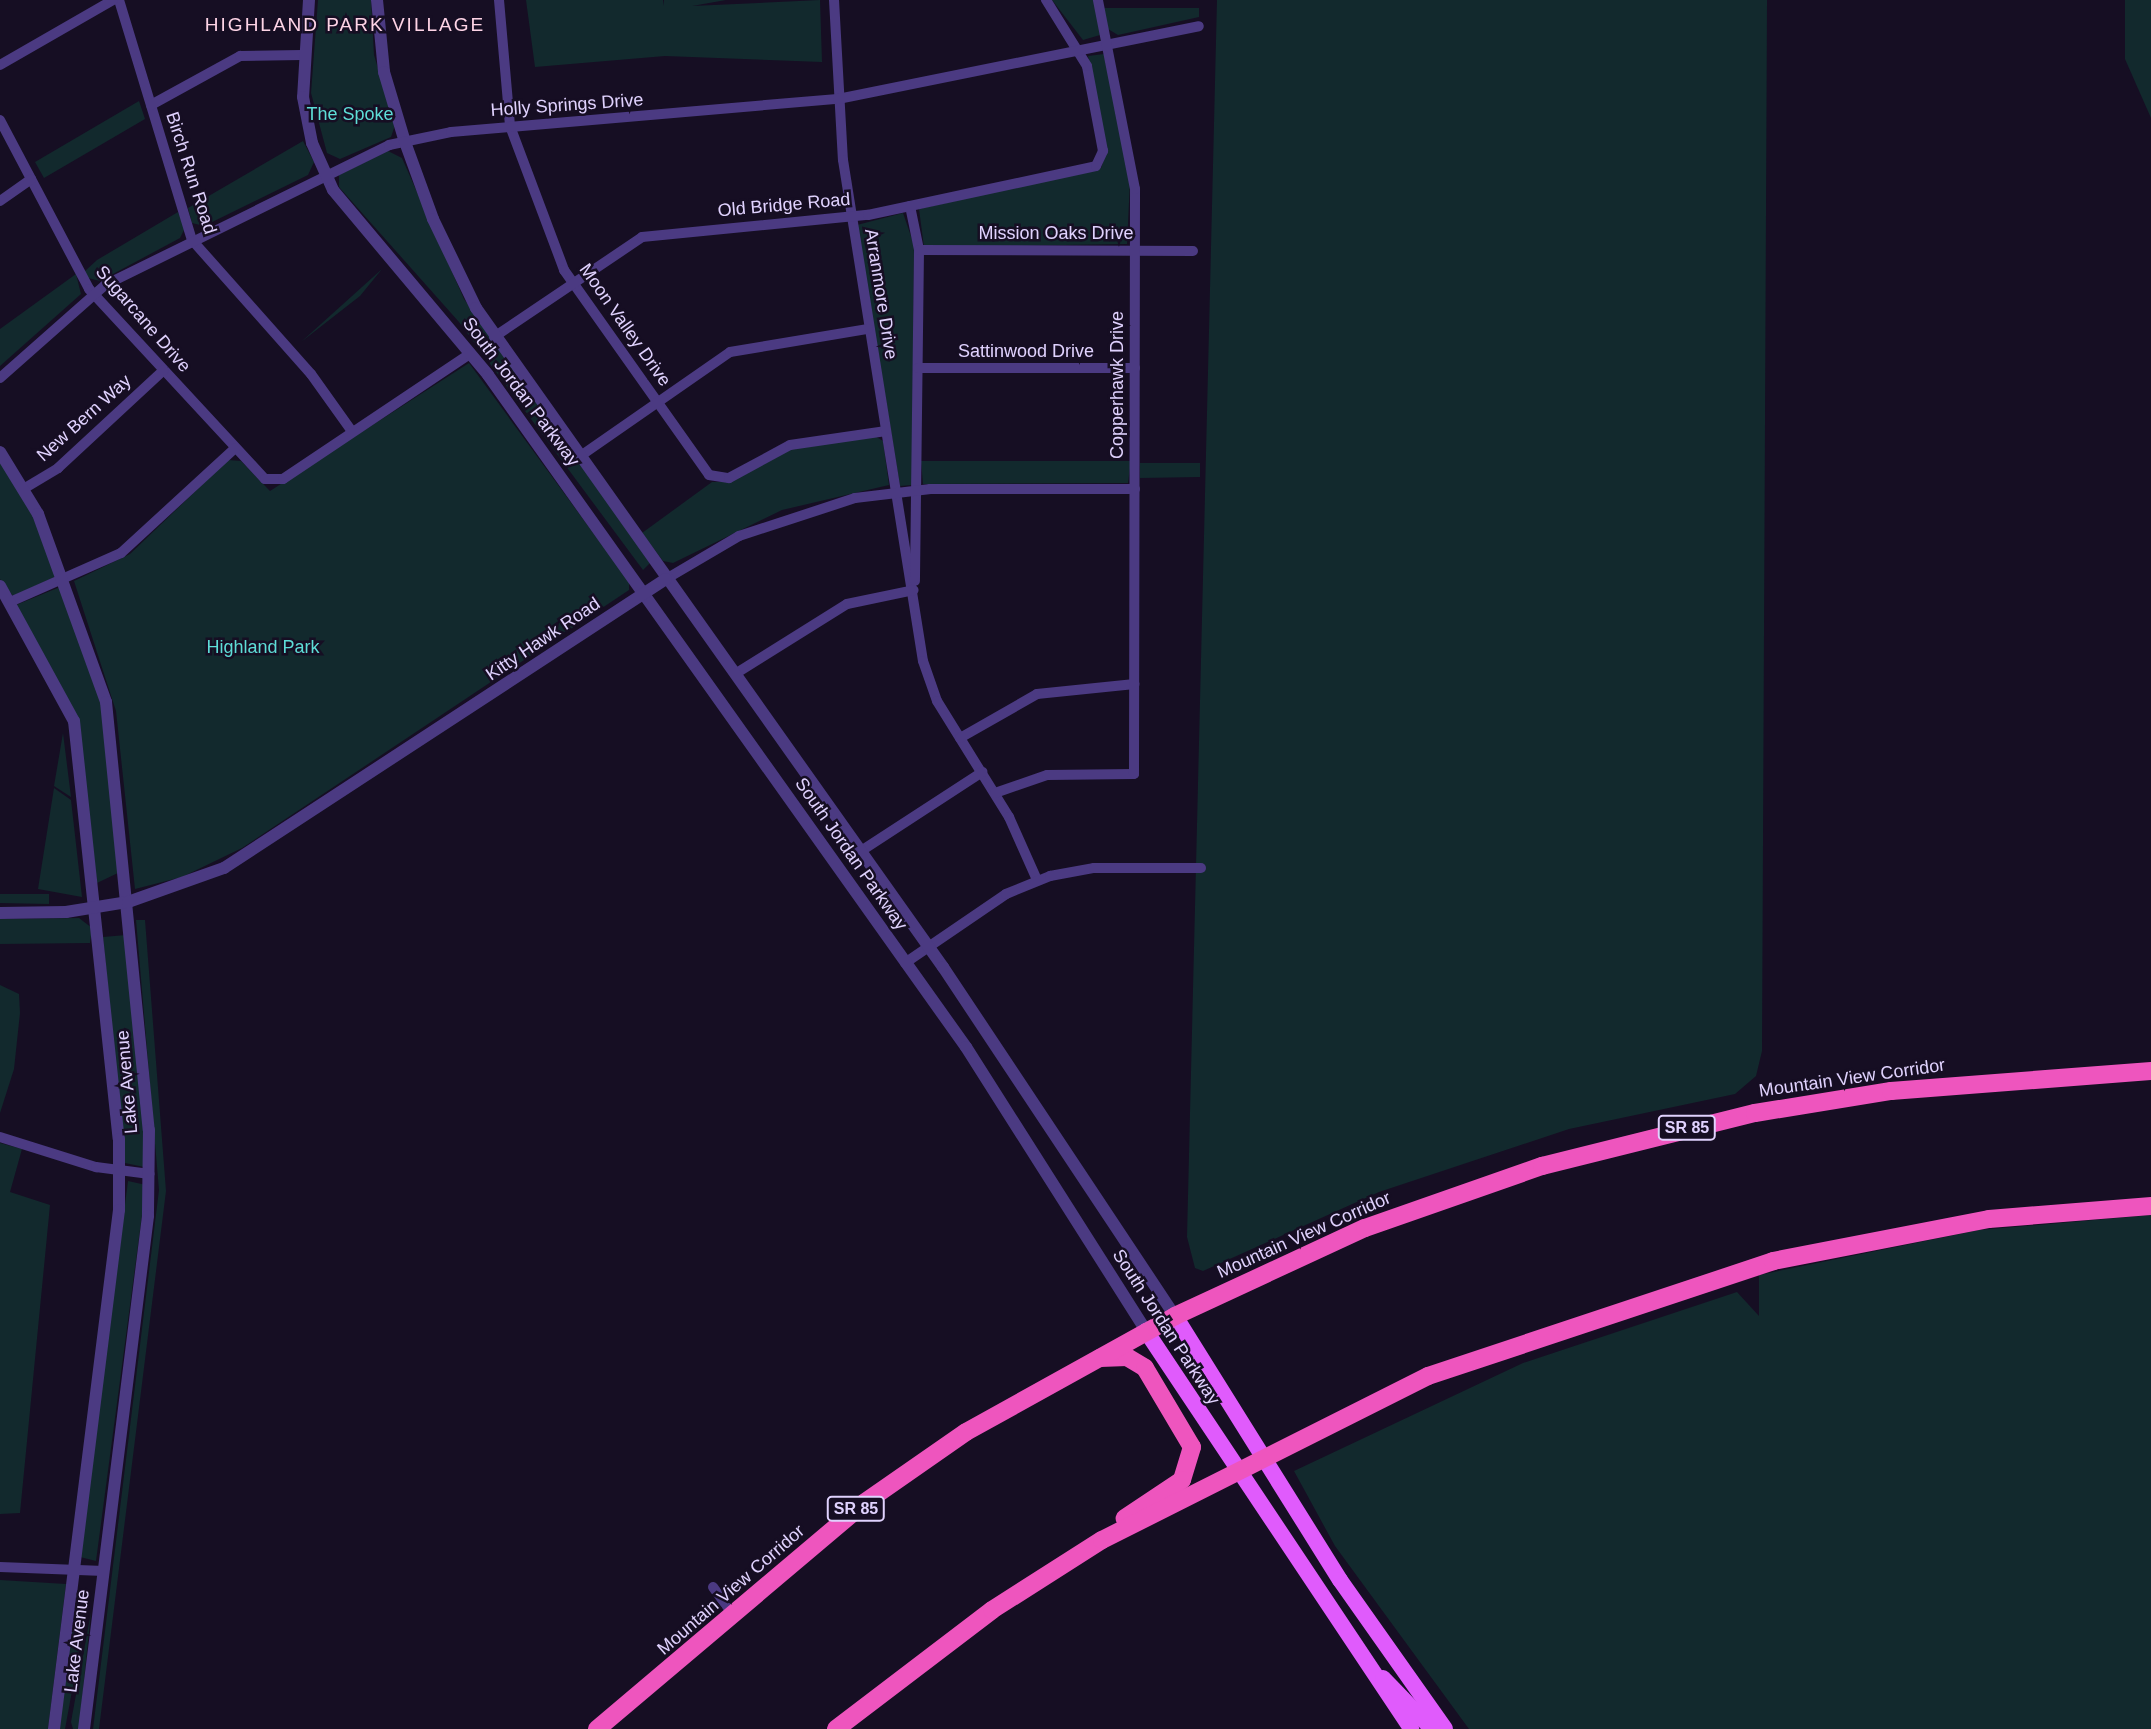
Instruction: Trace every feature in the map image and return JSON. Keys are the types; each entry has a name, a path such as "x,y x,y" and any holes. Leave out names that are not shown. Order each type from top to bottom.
{"highway":[{"name":"Mountain View Corridor","path":"597,1729 734,1616 864,1503 1077,1368 1175,1316 1365,1228 1651,1136 1891,1091 2151,1071"},
{"path":"1102,1540 1354,1408 1500,1348 1773,1261 1989,1219 2151,1206"},
{"path":"836,1729 992,1610 1102,1540 1182,1480 1192,1447 1142,1364 1115,1356 1077,1368"}],"main road":[{"name":"South Jordan Parkway","path":"1175,1316 1262,1456 1445,1729"},
{"name":"South Jordan Parkway","path":"1146,1331 1357,1656 1411,1729"},
{"path":"1357,1656 1432,1729"}],"street":[{"path":"0,65 113,0"},
{"name":"Birch Run Road","path":"119,0 192,240 311,374 351,430"},
{"name":"South Jordan Parkway","path":"309,0 302,55 305,112 324,173 345,208 471,353 643,594 1004,1104 1146,1331"},
{"name":"South Jordan Parkway","path":"377,0 384,72 405,142 433,219 494,337 928,947 1175,1316"},
{"name":"Moon Valley Drive","path":"499,0 510,126 572,282 657,402 719,480 779,448 886,431"},
{"name":"Arranmore Drive","path":"834,0 838,99 852,217 868,328 928,680 995,793 1037,880"},
{"path":"1045,0 1081,50"},
{"name":"Copperhawk Drive","path":"995,793 1047,775 1134,774 1134,181 1098,0"},
{"name":"Holly Springs Drive","path":"0,378 94,294 192,240 324,173 405,142 510,126 838,99 1199,26"},
{"name":"Old Bridge Road","path":"494,337 572,282 650,236 852,217 1101,162 1081,50"},
{"path":"151,105 240,56 302,55"},
{"name":"Sugarcane Drive","path":"0,120 94,294 235,448 271,481 351,430"},
{"path":"0,201 31,179"},
{"name":"Arranmore Drive","path":"910,206 919,250 918,490 914,590"},
{"name":"Mission Oaks Drive","path":"919,250 1193,251"},
{"path":"579,457 739,348 868,328"},
{"path":"351,430 471,353"},
{"name":"Sattinwood Drive","path":"918,368 1135,368"},
{"name":"New Bern Way","path":"25,488 58,468 164,370"},
{"path":"10,602 121,553 235,448"},
{"name":"Lake Avenue","path":"0,452 25,488 63,580 106,702 128,902 150,1174 84,1729"},
{"name":"Kitty Hawk Road","path":"0,913 95,908 128,902 188,884 259,848 666,579 762,526 895,492 1135,489"},
{"name":"Lake Avenue","path":"0,586 72,713 95,908 120,1170 54,1729"},
{"path":"735,674 847,604 914,590"},
{"path":"960,738 1037,694 1134,684"},
{"path":"861,851 982,772"},
{"path":"905,963 1037,880 1094,868 1201,868"},
{"path":"0,1137 120,1170 150,1174"},
{"path":"0,1567 74,1567 104,1571"},
{"path":"713,1587 734,1616"}],"green space":[{"name":"The Spoke","path":"318,0 371,0 374,55 395,125 391,137 340,159 327,153 311,93"},
{"path":"526,0 663,0 664,6 664,0 726,0 692,6 820,0 822,62 665,56 535,67"},
{"path":"1052,0 1095,0 1100,35 1083,40"},
{"path":"1217,0 1767,0 1762,1051 1756,1076 1735,1094 1569,1129 1379,1192 1203,1271 1195,1268 1187,1237"},
{"path":"2125,0 2151,0 2151,118 2125,59"},
{"path":"1104,8 1199,8 1199,17 1118,35 1108,29"},
{"path":"1104,54 1130,181 1127,244 924,247 919,209 1101,168 1107,151 1088,56"},
{"path":"139,101 145,119 44,178 35,162"},
{"path":"303,141 314,162 308,175 204,226 192,223 188,208"},
{"path":"388,151 402,158 464,299 650,563 643,570 459,322 339,187 339,175"},
{"path":"178,212 185,228 180,238 100,281 88,278 84,272 97,260"},
{"path":"903,213 914,245 912,485 900,486 857,225"},
{"path":"382,269 360,296 301,342"},
{"path":"76,274 81,294 0,366 0,329"},
{"name":"Highland Park","path":"469,363 629,582 629,590 242,848 182,877 135,889 116,711 74,581 130,554 228,460 241,461 270,491"},
{"path":"875,436 883,441 889,485 782,510 673,563 663,561 642,533 712,482 729,482 787,449"},
{"path":"0,459 23,493 57,576 13,596 0,579"},
{"path":"921,461 1131,461 1128,483 923,484"},
{"path":"1140,463 1200,463 1200,477 1140,478"},
{"path":"60,587 100,693 120,872 97,883 77,716 16,605"},
{"path":"63,733 71,797 54,786"},
{"path":"54,788 71,800 82,897 38,889"},
{"path":"0,894 49,894 49,904 0,903"},
{"path":"79,918 92,928 90,943 0,944 0,919"},
{"path":"136,920 145,920 166,1191 99,1729 93,1729 159,1190"},
{"path":"126,935 145,1133 144,1167 125,1163 103,937"},
{"path":"0,985 19,994 20,1013 14,1069 0,1113"},
{"path":"0,1143 22,1149 10,1192 50,1205 20,1513 0,1514"},
{"path":"128,1181 146,1185 96,1561 80,1557"},
{"path":"2151,1215 2151,1729 1469,1729 1335,1546 1294,1471 1523,1363 1737,1292 1759,1316 1759,1275 1979,1230"},
{"path":"0,1580 66,1584 48,1729 0,1729"},
{"path":"76,1593 85,1594 83,1631 65,1729 59,1729"},
{"path":"91,1612 79,1729 73,1729 71,1722"}],"district":[{"name":"HIGHLAND PARK VILLAGE","path":"345,25"}]}
